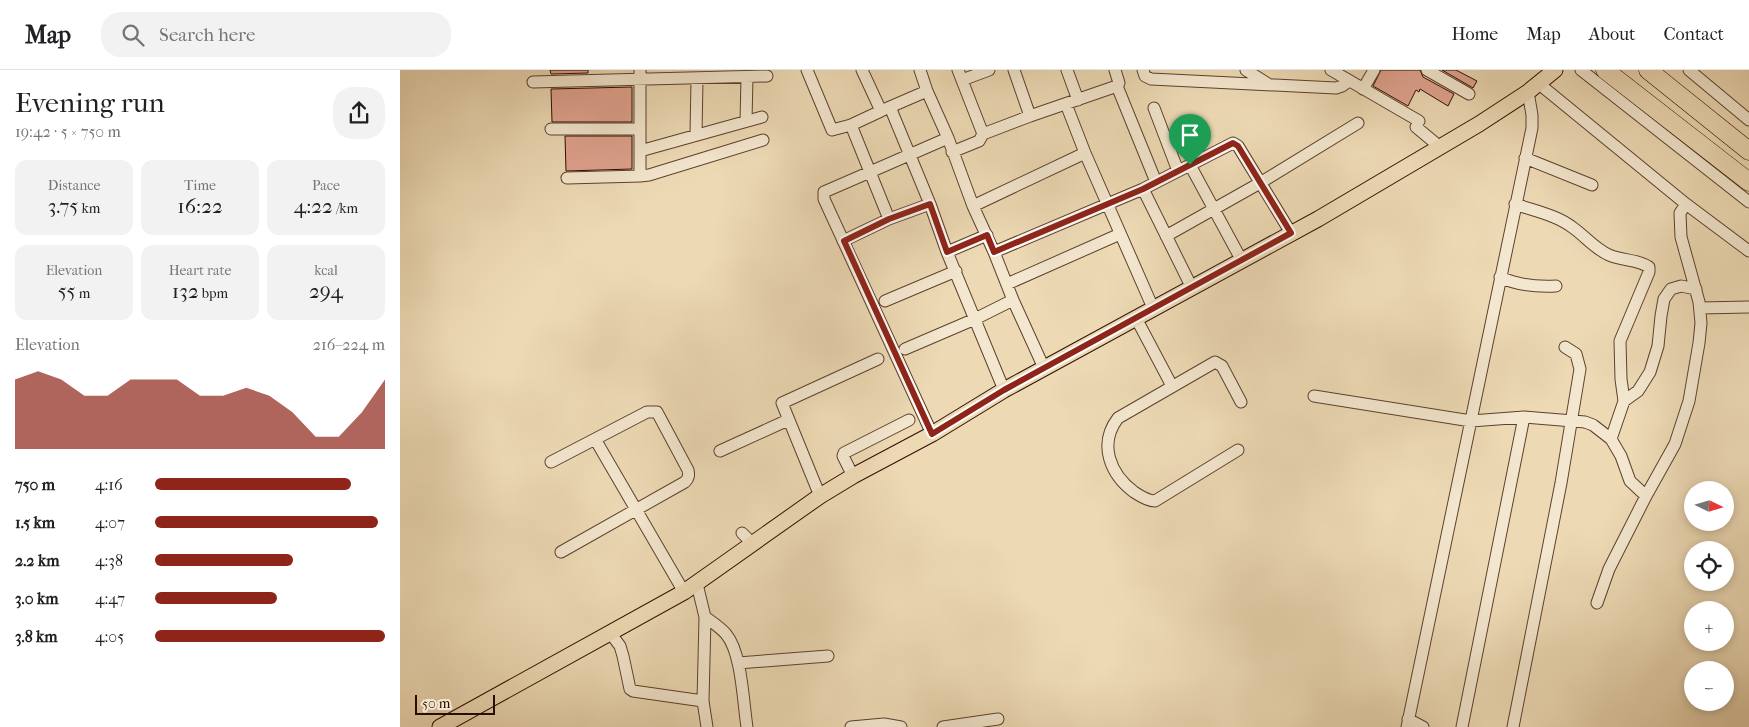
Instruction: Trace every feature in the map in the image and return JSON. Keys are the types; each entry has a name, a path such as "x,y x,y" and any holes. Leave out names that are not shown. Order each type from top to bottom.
{"highway":[{"path":"1605,70 1749,182"},
{"path":"1648,70 1749,151"}],"main road":[{"path":"440,727 482,702 611,634 690,588 820,496 852,476 932,434 1004,390 1291,233 1440,147 1533,88 1552,71"}],"street":[{"path":"807,70 831,129 834,130 851,125 927,91"},
{"path":"862,70 885,109 930,204 947,252 1004,390"},
{"path":"920,70 973,206 1044,368"},
{"path":"952,152 980,141 983,134 960,75 989,70"},
{"path":"1014,70 1030,116"},
{"path":"1067,70 1078,100"},
{"path":"1115,70 1119,83 1117,86 1156,182"},
{"path":"1143,70 1145,76 1151,79 1336,88 1349,81"},
{"path":"1246,70 1270,85"},
{"path":"1331,70 1418,124 1440,147"},
{"path":"1362,89 1374,70"},
{"path":"1427,70 1469,94"},
{"path":"1581,70 1749,202"},
{"path":"1693,71 1749,120"},
{"path":"640,75 640,176"},
{"path":"533,82 593,76 640,75 698,79 767,76"},
{"path":"746,121 747,77"},
{"path":"696,135 698,79"},
{"path":"983,134 1117,86"},
{"path":"1424,727 1408,723 1532,128 1533,88"},
{"path":"1533,88 1749,251"},
{"path":"1066,104 1085,153 1153,308"},
{"path":"1154,108 1178,171"},
{"path":"640,151 762,116"},
{"path":"1166,236 1260,183 1358,123"},
{"path":"851,125 889,219"},
{"path":"551,129 640,129"},
{"path":"932,434 824,199 824,192 948,138"},
{"path":"567,178 649,175 763,140"},
{"path":"994,252 1109,205 1233,143 1236,144 1291,233"},
{"path":"973,206 1085,153"},
{"path":"1525,158 1592,185"},
{"path":"1190,165 1242,260"},
{"path":"1143,189 1192,288"},
{"path":"844,241 889,219 930,204"},
{"path":"1515,204 1558,218 1573,227 1607,254 1618,259 1642,262 1649,267 1649,272 1620,341 1620,379 1624,400 1611,439"},
{"path":"1597,603 1610,569 1646,496 1675,444 1689,401 1699,343 1700,308 1680,237 1680,213 1686,204"},
{"path":"1007,284 1120,234"},
{"path":"947,252 987,235"},
{"path":"885,301 956,272"},
{"path":"1500,277 1508,281 1536,286 1556,286"},
{"path":"1624,400 1638,391 1650,372 1658,346 1660,316 1664,300 1671,289 1681,286 1696,289"},
{"path":"905,349 975,319 1013,300"},
{"path":"1700,308 1749,307"},
{"path":"1136,318 1172,386"},
{"path":"1514,727 1561,482 1580,369 1576,354 1565,347"},
{"path":"820,496 782,402 878,359"},
{"path":"1238,450 1155,501 1149,500 1120,480 1109,460 1108,444 1112,426 1118,418 1215,362 1222,366 1241,402"},
{"path":"1314,396 1472,421 1524,417 1585,422 1593,425 1611,439 1621,456 1630,481 1646,496"},
{"path":"551,462 647,412 657,412 688,470 688,479 637,511 561,552"},
{"path":"1462,727 1524,417"},
{"path":"720,451 788,420"},
{"path":"852,476 843,456 844,453 909,420"},
{"path":"595,439 637,511 690,588 705,617 725,633 733,644 738,664 747,727"},
{"path":"742,533 753,544"},
{"path":"705,617 703,701 707,727"},
{"path":"611,634 620,646 630,689 703,701"},
{"path":"738,664 828,656"},
{"path":"943,727 998,719"},
{"path":"851,727 884,724 901,727"}],"building":[{"path":"550,70 588,70 588,73 551,74"},
{"path":"1381,70 1420,70 1423,77 1454,94 1448,106 1420,89 1419,92 1416,90 1408,106 1373,86"},
{"path":"1442,70 1456,70 1477,81 1473,88"},
{"path":"632,87 632,122 552,122 551,89"},
{"path":"565,136 632,136 632,169 566,171"}],"route":[{"path":"1233,143 1236,144 1291,233 1004,390 932,434 844,241 889,219 930,204 947,252 987,235 994,252 1109,205 1190,165 1233,143"}]}
